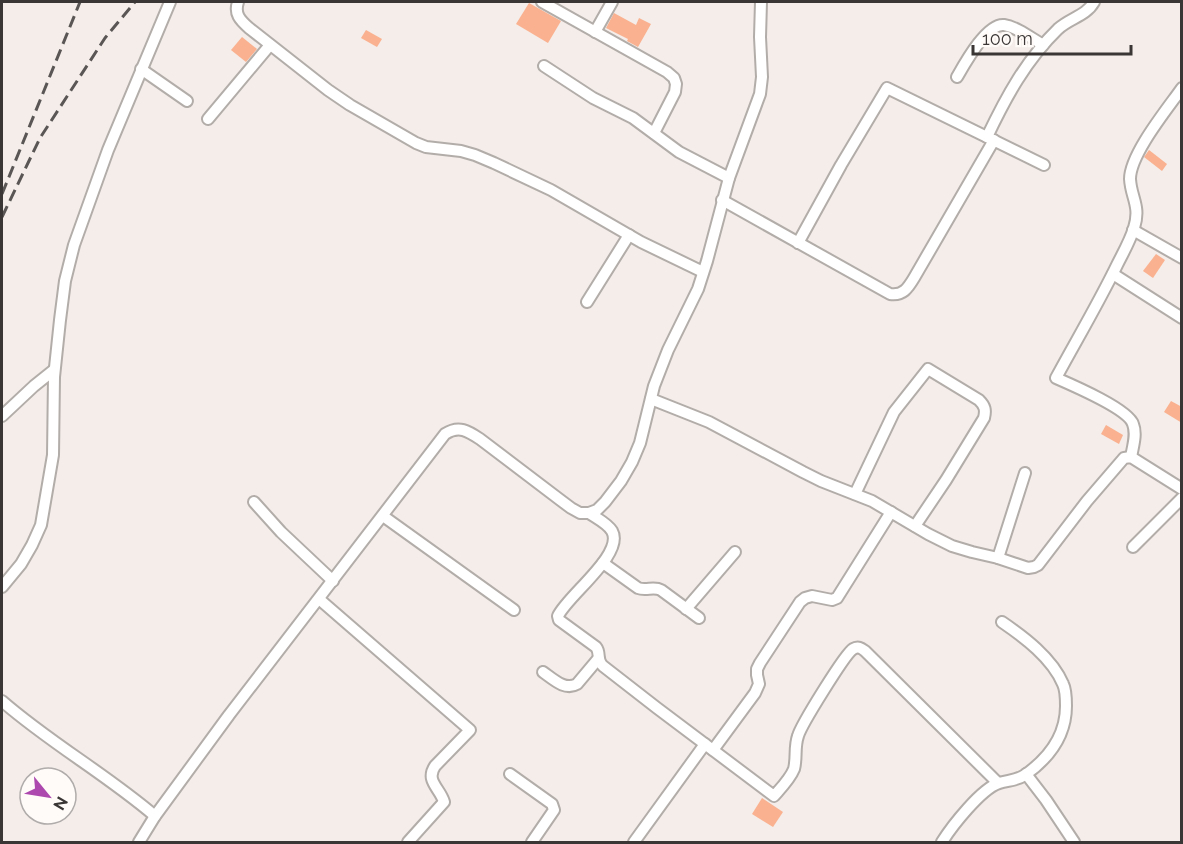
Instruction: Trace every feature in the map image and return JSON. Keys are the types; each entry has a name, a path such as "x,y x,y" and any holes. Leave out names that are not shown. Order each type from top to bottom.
{"street":[{"path":"2,587 21,564 41,525 53,455 54,370 65,281 74,245 108,150 170,2"},
{"path":"238,2 237,15 241,21 270,45 343,100 416,143 426,147 475,155 551,190 629,235 703,272"},
{"path":"542,2 674,78 675,92 654,133"},
{"path":"594,32 612,2"},
{"path":"139,843 155,816 229,715 446,434 452,430 467,431 580,513 597,510 605,502 632,462 640,443 654,386 668,350 698,289 722,200 760,94 762,77 761,2"},
{"path":"722,200 891,294 897,295 903,292 938,239 991,139 1009,93 1026,66 1064,24 1086,12 1094,2"},
{"path":"957,77 987,34 1001,24 1043,45"},
{"path":"208,119 270,45"},
{"path":"544,66 593,98 633,118 679,152 729,178"},
{"path":"141,69 187,101"},
{"path":"798,243 887,88 1044,165"},
{"path":"1131,457 1135,434 1134,424 1130,418 1108,404 1056,378 1113,274 1133,230 1137,208 1130,180 1131,171 1150,132 1182,88"},
{"path":"1133,230 1182,258"},
{"path":"587,302 629,235"},
{"path":"1113,274 1182,318"},
{"path":"855,494 894,412 928,369 979,400 986,411 946,480 915,526"},
{"path":"2,416 54,370"},
{"path":"651,399 709,422 821,481 872,501 943,542 961,550 998,558 1028,568 1038,565 1071,521 1124,458 1131,457 1182,489"},
{"path":"998,558 1025,473"},
{"path":"1133,547 1182,498"},
{"path":"254,502 281,532 333,581"},
{"path":"634,843 758,688 757,669 793,610 805,598 812,596 832,600 837,598 891,512"},
{"path":"589,513 610,528 614,540 612,549 603,563 564,607 558,616 560,620 596,647 600,664 774,795 793,770 798,734 806,719 849,652 855,647 865,651 998,783"},
{"path":"383,516 514,610"},
{"path":"686,609 735,552"},
{"path":"603,563 638,588 662,590 699,618"},
{"path":"319,599 470,730 431,772 432,782 442,795 444,802 408,843"},
{"path":"942,843 954,824 989,788 1026,774 1045,756 1060,737 1064,727 1066,694 1064,685 1036,648 1002,621"},
{"path":"543,672 564,686 573,687 598,659"},
{"path":"2,701 155,816"},
{"path":"510,774 552,804 554,810 532,843"},
{"path":"1026,774 1074,843"}],"building":[{"path":"529,3 561,21 548,43 516,24"},
{"path":"614,13 636,25 639,18 651,24 638,47 606,28"},
{"path":"366,30 382,39 377,47 361,38"},
{"path":"242,37 257,49 246,62 231,50"},
{"path":"1149,150 1167,164 1162,171 1144,157"},
{"path":"1156,254 1165,260 1153,278 1143,271"},
{"path":"1171,401 1182,407 1182,423 1164,412"},
{"path":"1106,425 1123,435 1119,444 1101,434"},
{"path":"762,798 783,812 773,827 752,814"}],"railway":[{"path":"2,194 80,2"},
{"path":"2,217 40,138 105,38 135,2"}]}
